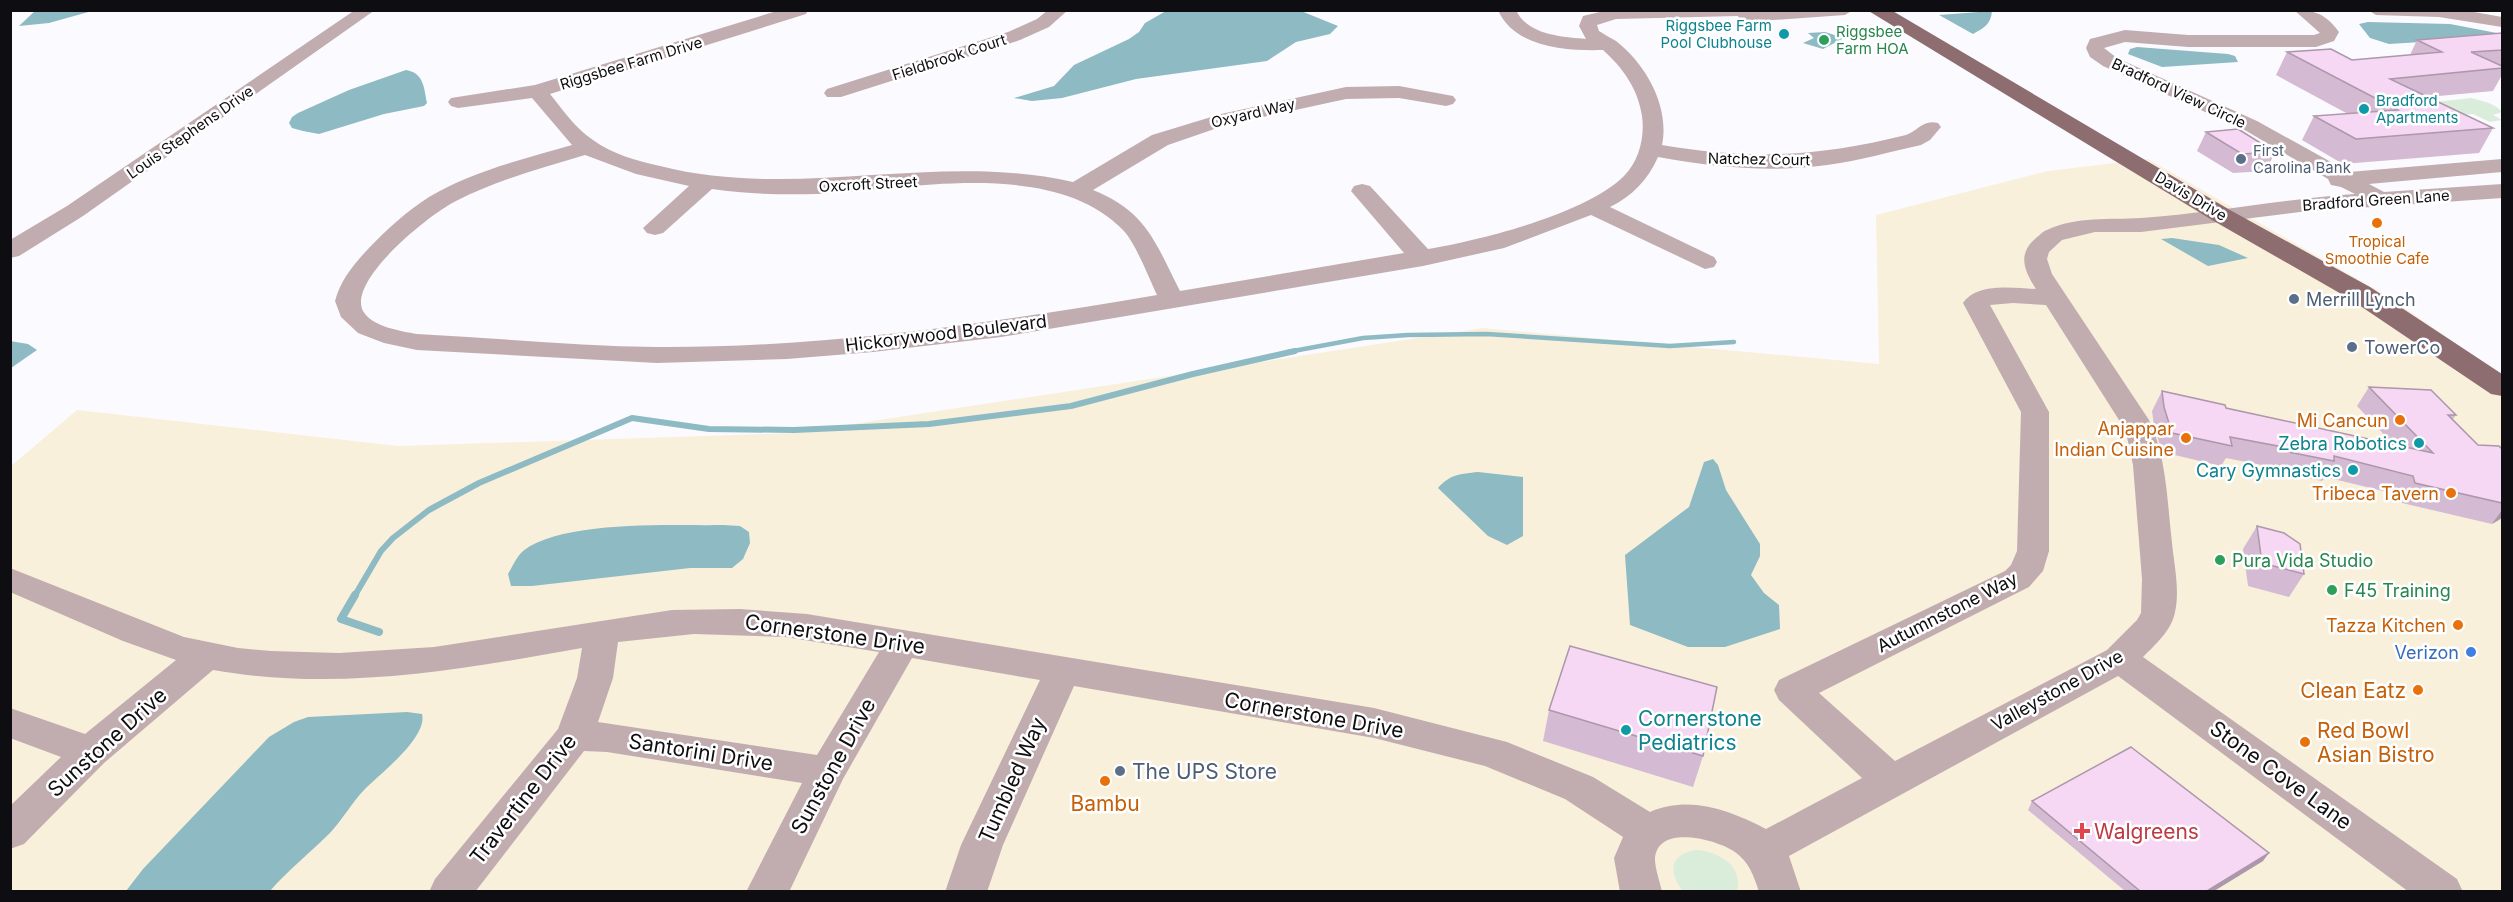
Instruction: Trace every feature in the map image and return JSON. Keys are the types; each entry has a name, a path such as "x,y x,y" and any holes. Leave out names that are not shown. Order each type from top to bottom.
{"main road":[{"name":"Davis Drive","path":"1876,10 2225,207 2425,313 2502,362"},
{"name":"Davis Drive","path":"1899,10 2225,207 2502,387"}],"street":[{"name":"Louis Stephens Drive","path":"10,251 75,211 367,10"},
{"name":"Riggsbee Farm Drive","path":"458,102 537,91 800,10"},
{"name":"Fieldbrook Court","path":"834,93 1014,36 1043,23 1060,10"},
{"path":"1507,10 1510,19 1517,25 1544,38 1569,44 1608,44 1610,39 1604,27 1604,17"},
{"path":"1580,10 1619,20 1783,15 1845,10"},
{"path":"1604,17 1766,10"},
{"name":"Bradford View Circle","path":"2302,10 2328,28 2330,32 2327,37 2316,41 2266,42 2188,41 2125,36 2097,43 2095,48 2097,53 2110,62 2250,125 2383,201"},
{"path":"2376,10 2439,12 2502,22"},
{"name":"Hickorywood Boulevard","path":"588,147 463,189 418,214 353,282 348,296 352,315 362,324 384,336 417,342 659,355 743,353 935,338 1001,329 1423,259 1511,238 1592,207 1622,190 1636,178 1652,150 1653,118 1646,94 1636,77 1608,44"},
{"name":"Oxcroft Street","path":"537,91 560,122 588,147 640,168 707,182 781,188 816,188 1007,178 1076,190 1111,207 1128,220 1139,236 1173,301"},
{"name":"Oxyard Way","path":"1076,190 1160,140 1221,120 1346,93 1399,92 1446,100"},
{"name":"Natchez Court","path":"1652,150 1728,160 1812,161 1913,140 1923,136 1931,126"},
{"name":"Bradford Green Lane","path":"2225,207 2305,190 2343,178 2502,165"},
{"path":"655,228 707,182"},
{"path":"1362,191 1423,259"},
{"name":"Bradford Green Lane","path":"2225,207 2383,201 2502,191"},
{"path":"1592,207 1705,262"},
{"name":"Valleystone Drive","path":"1761,850 2120,659 2150,628 2158,614 2159,579 2148,465 2142,437 2039,274 2035,259 2038,249 2064,231 2095,225 2141,225 2225,207"},
{"name":"Autumnstone Way","path":"1892,782 1792,690 2017,579 2026,572 2033,551 2035,412 1976,303 1980,298 1993,295 2054,298"},
{"name":"Cornerstone Drive","path":"10,579 178,648 207,655 314,666 396,664 480,654 602,632 668,623 758,622 807,627 1374,723 1493,753 1579,788 1648,832"},
{"name":"Travertine Drive","path":"450,891 574,736 595,678 602,632"},
{"name":"Sunstone Drive","path":"767,891 827,772 903,643"},
{"name":"Sunstone Drive","path":"10,832 90,752 207,655"},
{"name":"Stone Cove Lane","path":"2120,659 2442,891"},
{"name":"Tumbled Way","path":"966,891 990,826 1063,670"},
{"path":"10,722 90,752"},
{"name":"Santorini Drive","path":"574,736 607,738 827,772"},
{"path":"1641,891 1635,874 1634,858 1639,844 1648,832 1663,823 1682,819 1703,820 1724,826 1744,837 1761,850 1773,867 1780,891"}],"shaded area":[{"path":"2148,159 2387,296 2502,375 2502,891 11,891 10,467 77,410 398,446 794,433 1483,328 1879,364 1876,215 2048,171"}],"green space":[{"path":"2471,98 2496,106 2502,112 2493,115 2502,120 2490,122 2473,114 2451,116 2408,105"},
{"path":"1694,850 1711,853 1726,861 1736,874 1737,891 1682,890 1673,871 1674,866 1680,856"}],"water":[{"path":"36,10 92,11 49,23 19,26"},
{"path":"1166,11 1301,11 1338,26 1330,34 1296,42 1267,61 1136,79 1062,98 1032,101 1014,98 1054,86 1074,65 1129,39 1139,32 1145,23"},
{"path":"1992,11 1986,25 1973,34 1939,15"},
{"path":"2368,22 2450,24 2502,34 2502,37 2389,44 2370,38 2359,24"},
{"name":"Riggsbee Farm HOA","path":"1825,32 1844,38 1823,49 1803,43 1814,38 1808,33"},
{"path":"2137,47 2228,54 2235,56 2238,62 2162,67 2128,54 2130,49"},
{"path":"406,70 416,74 422,82 427,103 424,106 384,114 319,134 292,128 289,123 298,113 349,90"},
{"path":"2172,238 2219,245 2248,258 2208,266 2161,239"},
{"path":"10,341 28,344 37,350 11,368"},
{"path":"1713,459 1718,465 1726,490 1760,544 1760,556 1751,575 1764,593 1779,605 1780,629 1725,647 1688,647 1630,625 1625,555 1689,507 1704,462"},
{"path":"1478,472 1523,477 1523,536 1507,545 1488,536 1438,488 1451,477"},
{"path":"648,525 740,526 749,532 750,543 743,559 732,568 690,568 532,586 511,586 508,574 523,551 541,541 564,534 590,529"},
{"path":"407,712 422,714 422,723 411,744 360,794 330,833 270,891 126,891 143,869 269,737 294,722 308,717"}],"building":[{"path":"2502,33 2502,50 2471,52 2502,68 2390,79 2493,128 2356,139 2314,116 2398,110 2287,52 2331,49 2352,60 2442,52 2417,40"},
{"path":"2238,129 2275,152 2242,154 2206,132"},
{"path":"2369,387 2431,390 2456,415 2448,415 2478,445 2499,446 2502,449 2502,503 2415,483 2413,476 2334,456 2334,461 2284,451 2283,447 2230,437 2232,446 2172,433 2162,391 2225,405 2226,408 2433,453"},
{"path":"2257,526 2284,533 2300,544 2304,574 2262,563"},
{"path":"1570,646 1717,687 1703,756 1549,710"},
{"name":"Walgreens","path":"2131,747 2269,853 2207,891 2140,891 2032,801"}],"waterway":[{"path":"1288,352 1363,338 1408,335 1487,334 1670,346 1734,342"},
{"path":"354,597 381,551 393,538 429,510 479,483 632,418 709,429 794,430 929,424 1071,406 1193,374 1295,351"},
{"path":"355,595 341,619 379,632"}],"place":[{"name":"Riggsbee Farm Pool Clubhouse","path":"1784,34"},
{"name":"Riggsbee Farm HOA","path":"1824,40"},
{"name":"Bradford Apartments","path":"2364,109"},
{"name":"First Carolina Bank","path":"2241,159"},
{"name":"Tropical Smoothie Cafe","path":"2377,223"},
{"name":"Merrill Lynch","path":"2294,299"},
{"name":"TowerCo","path":"2352,347"},
{"name":"Mi Cancun","path":"2400,420"},
{"name":"Anjappar Indian Cuisine","path":"2186,438"},
{"name":"Zebra Robotics","path":"2419,443"},
{"name":"Cary Gymnastics","path":"2353,470"},
{"name":"Tribeca Tavern","path":"2451,493"},
{"name":"Pura Vida Studio","path":"2220,560"},
{"name":"F45 Training","path":"2332,590"},
{"name":"Tazza Kitchen","path":"2458,625"},
{"name":"Verizon","path":"2471,652"},
{"name":"Clean Eatz","path":"2418,690"},
{"name":"Cornerstone Pediatrics","path":"1626,730"},
{"name":"Red Bowl Asian Bistro","path":"2305,742"},
{"name":"The UPS Store","path":"1120,771"},
{"name":"Bambu","path":"1105,781"},
{"name":"Walgreens","path":"2082,831"}]}
